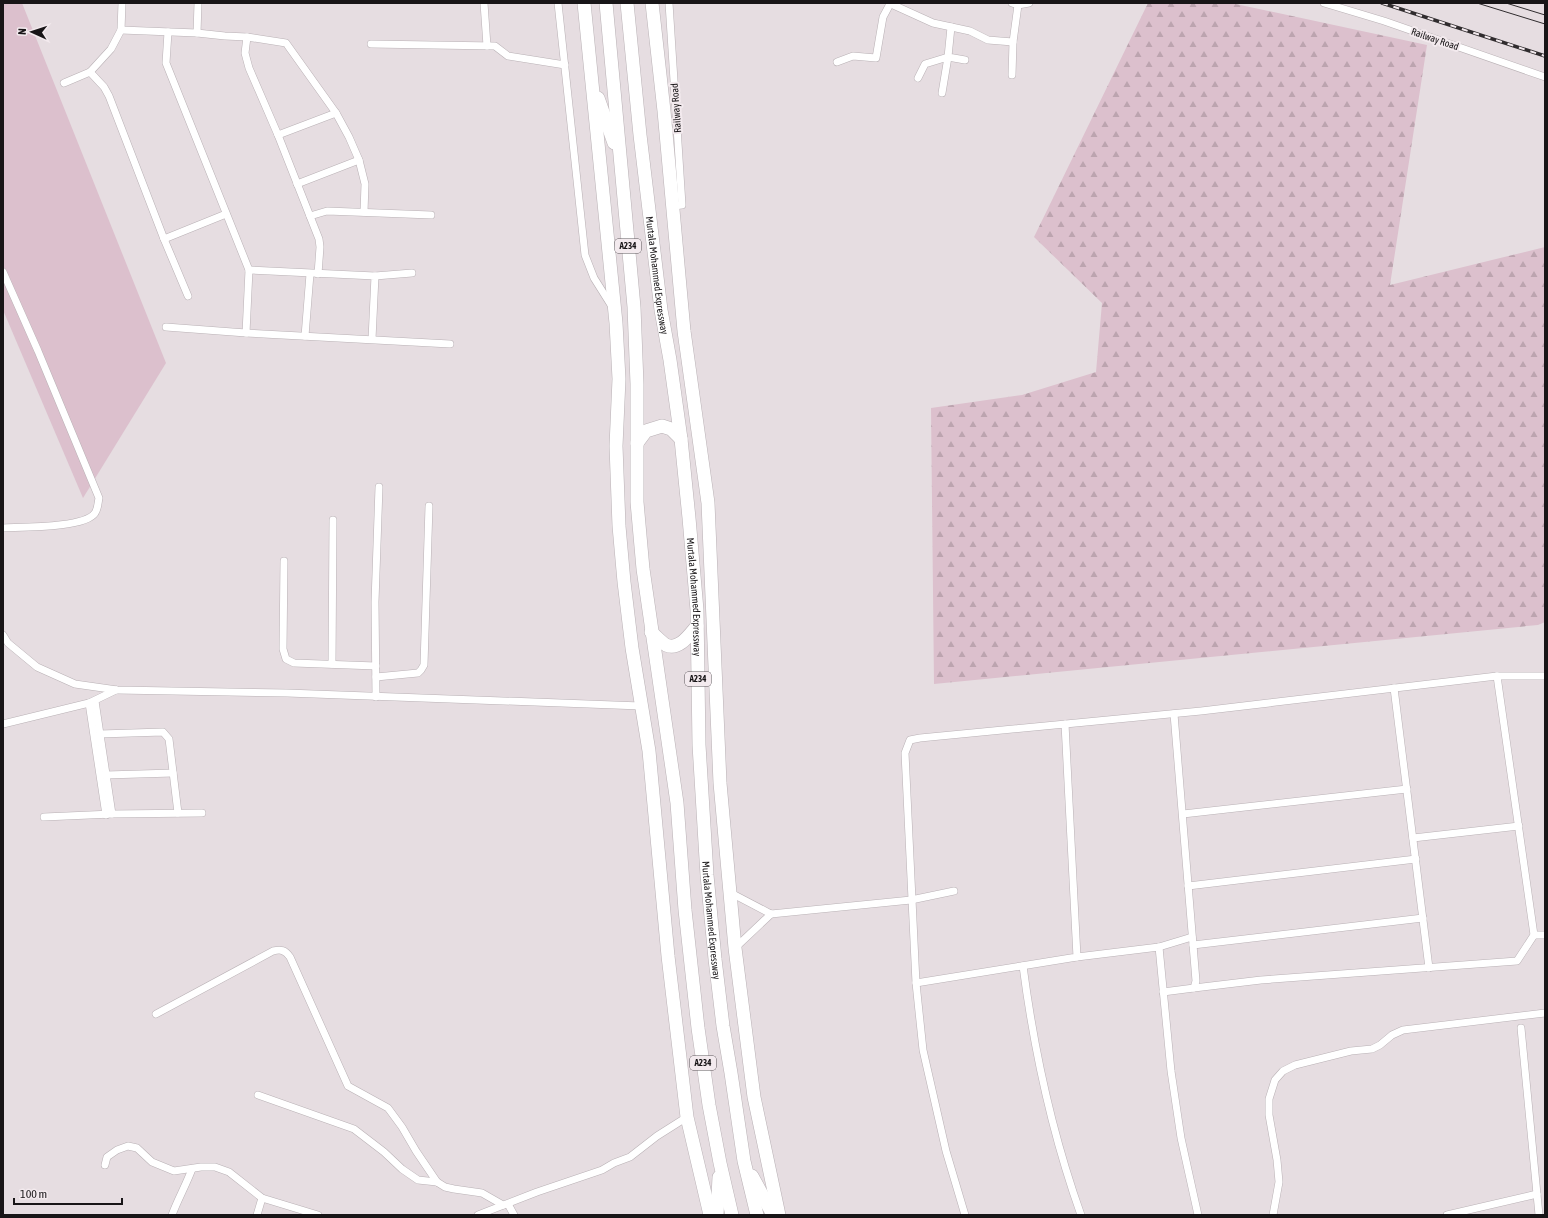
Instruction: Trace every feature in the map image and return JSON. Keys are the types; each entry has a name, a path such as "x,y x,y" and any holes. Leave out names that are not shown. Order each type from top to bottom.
{"highway":[{"path":"584,3 615,311 619,379 616,446 619,526 625,589 641,706 649,752 668,956 687,1117 710,1215"},
{"name":"A234","path":"606,3 634,307 638,502 643,569 677,803 685,910 698,1028 709,1105 732,1215"},
{"name":"Murtala Mohammed Expressway","path":"626,3 661,310 670,360 681,439 697,610 699,745 707,875 723,1026 744,1161 757,1215"},
{"name":"Murtala Mohammed Expressway","path":"652,3 664,111 684,331 708,503 713,597 716,724 734,948 754,1097 779,1215"},
{"path":"591,79 621,162"},
{"path":"615,311 635,340"},
{"path":"636,443 646,430 662,426 671,430 681,439"},
{"path":"651,632 667,645 676,646 682,643 697,626"},
{"path":"744,1161 773,1215"},
{"path":"717,1215 720,1163"}],"street":[{"path":"64,83 90,72 111,49 121,30 122,3"},
{"path":"197,33 198,3"},
{"path":"484,3 487,46"},
{"path":"558,3 585,255 594,278 615,311"},
{"name":"Railway Road","path":"669,3 682,205 673,206"},
{"path":"1012,75 1015,4 1028,3"},
{"name":"Railway Road","path":"1324,3 1384,21 1545,77"},
{"path":"837,62 852,56 876,58 883,17 890,4 933,23 970,31 988,40 1013,42"},
{"path":"942,93 951,27"},
{"path":"121,30 197,33 247,37 286,44 336,113 349,137 359,160 365,184 364,212"},
{"path":"168,32 166,63 249,270 246,333"},
{"path":"247,37 245,53 249,68 278,135 319,239 320,247 318,274"},
{"path":"371,44 495,46 508,56 565,65"},
{"path":"918,78 925,64 948,57 965,60"},
{"path":"90,72 104,87 109,96 164,239 188,296"},
{"path":"278,135 336,113"},
{"path":"297,184 359,160"},
{"path":"310,216 327,211 432,215"},
{"path":"164,239 226,214"},
{"path":"249,270 375,276 412,273"},
{"path":"3,272 38,351 99,498 96,512 89,519 74,524 3,528"},
{"path":"305,336 310,274"},
{"path":"372,339 375,276"},
{"path":"166,327 246,333 450,344"},
{"path":"376,697 375,602 379,487"},
{"path":"376,677 418,673 424,665 429,506"},
{"path":"332,664 333,520"},
{"path":"284,561 283,649 286,659 294,663 376,666"},
{"path":"3,634 8,643 37,667 75,684 117,690 223,691 641,706"},
{"path":"965,1215 946,1151 923,1050 916,983 911,900 905,753 910,740 1174,714 1497,676 1545,676"},
{"path":"1163,992 1261,980 1517,961 1534,935 1497,676"},
{"path":"1394,688 1429,968"},
{"path":"3,724 92,702 117,690"},
{"path":"92,702 100,734 106,776 109,814"},
{"path":"92,702 109,814"},
{"path":"1174,714 1196,981 1194,988"},
{"path":"1065,724 1077,957"},
{"path":"100,734 163,732 169,739 178,813"},
{"path":"106,776 173,773"},
{"path":"1183,814 1407,789"},
{"path":"44,817 109,814 202,813"},
{"path":"1413,838 1519,826"},
{"path":"1188,886 1416,859"},
{"path":"729,892 771,914 911,900 954,891"},
{"path":"734,948 771,914"},
{"path":"916,983 1077,957 1159,947 1193,941 1423,918"},
{"path":"1534,935 1545,935"},
{"path":"1159,947 1171,1070 1181,1138 1198,1215"},
{"path":"156,1014 273,951 280,949 285,951 290,957 348,1086 388,1108 437,1182 445,1187 482,1193 505,1205 514,1215"},
{"path":"1023,966 1030,1022 1044,1088 1068,1180 1080,1215"},
{"path":"1272,1215 1279,1182 1277,1160 1269,1115 1269,1099 1274,1080 1283,1071 1295,1065 1328,1056 1351,1051 1372,1049 1380,1045 1392,1035 1403,1030 1545,1013"},
{"path":"1520,1028 1539,1215"},
{"path":"258,1095 354,1129 384,1152 402,1169 418,1180 437,1182"},
{"path":"478,1215 537,1192 602,1170 614,1163 630,1157 656,1136 687,1117"},
{"path":"105,1165 107,1157 117,1150 128,1146 137,1148 152,1162 174,1171 215,1166 229,1172 262,1198 318,1215"},
{"path":"172,1215 179,1195 188,1180 192,1169"},
{"path":"1447,1215 1537,1194"},
{"path":"257,1215 262,1198"}],"green space":[{"path":"3,3 22,3 166,363 83,498 3,310"},
{"path":"1148,3 1231,3 1427,45 1390,285 1545,247 1545,622 1538,625 934,684 931,408 1022,395 1096,372 1102,303 1034,237"}],"tram line":[{"path":"1477,3 1545,24"},
{"path":"1506,3 1545,15"}],"railway":[{"path":"1382,3 1545,56"}]}
